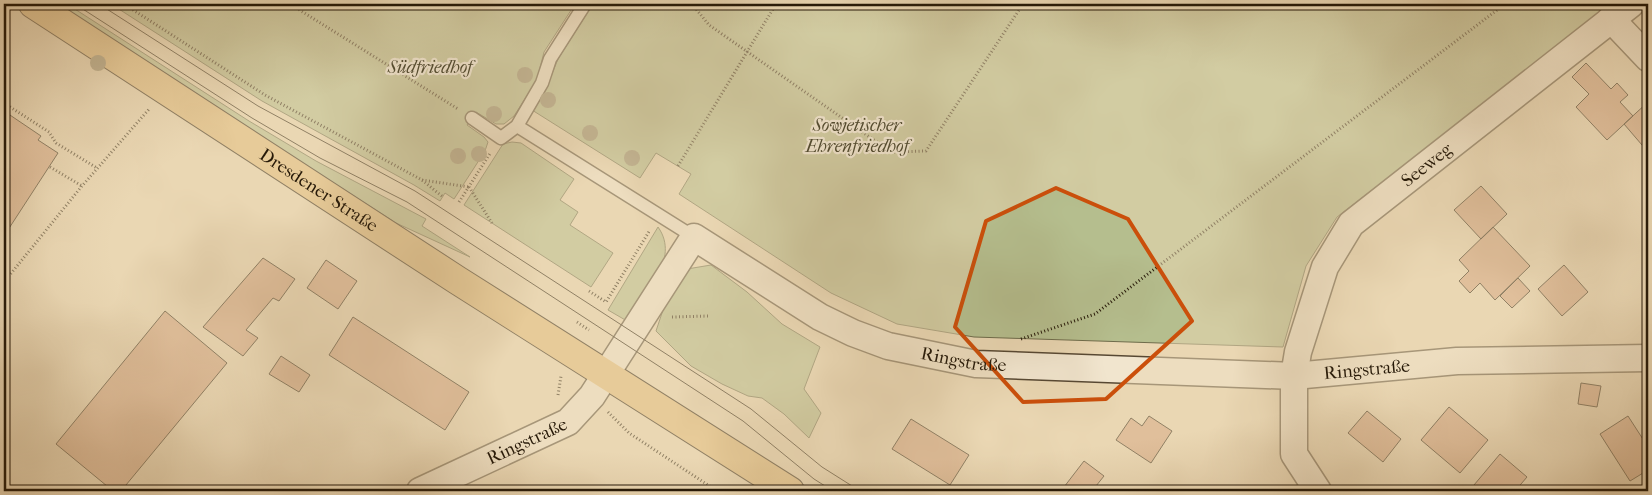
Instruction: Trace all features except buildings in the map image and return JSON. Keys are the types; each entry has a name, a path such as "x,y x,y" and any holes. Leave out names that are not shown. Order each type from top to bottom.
{"main road":[{"name":"Dresdener Straße","path":"33,4 599,385 790,491"}],"street":[{"path":"1621,11 1648,58"},
{"name":"Seeweg","path":"1318,491 1294,454 1294,376 1298,352 1325,267 1351,224 1621,11"},
{"name":"Ringstraße","path":"420,491 568,422 599,385 694,237 820,317 853,333 888,346 976,364 1294,376 1458,361 1648,358"}],"lane":[{"path":"472,118 501,138 516,126 542,83 550,59 585,4"},
{"path":"516,126 694,237"}],"path":[{"path":"124,4 265,95 422,180 443,197"},
{"path":"290,4 472,118"},
{"path":"692,4 710,25 891,152 926,152 1023,4"},
{"path":"678,166 776,4"},
{"path":"1016,341 1095,314 1505,4"},
{"path":"4,103 49,132 56,142 98,168"},
{"path":"4,282 82,186 150,108"},
{"path":"459,202 501,138"},
{"path":"50,167 82,186"},
{"path":"422,180 469,187 492,223"},
{"path":"589,291 606,302 652,227 652,210"},
{"path":"642,318 709,316"},
{"path":"577,322 589,330"},
{"path":"599,385 629,433 717,491"}],"highlighted area":[{"path":"1056,188 1128,219 1192,321 1106,399 1023,402 955,327 986,221"}],"green space":[{"path":"55,4 67,4 249,121 316,161 426,219 422,226 470,257 396,223"},
{"name":"Südfriedhof","path":"111,4 575,4 544,52 537,80 514,116 504,124 496,124 476,112 467,125 488,142 485,151 454,199 445,193 440,201 262,101"},
{"name":"Sowjetischer Ehrenfriedhof","path":"593,4 1614,4 1337,217 1306,266 1283,347 974,337 897,324 831,293 679,194 691,174 656,153 640,178 532,110 547,86 558,59"},
{"path":"521,143 574,179 560,200 578,212 570,225 613,253 591,287 464,205 503,144"},
{"path":"658,227 664,239 665,252 663,264 658,276 627,321 608,310"},
{"path":"711,265 747,292 782,324 820,347 804,389 821,413 809,438 784,414 762,398 748,396 691,366 656,331 666,301 687,269"}],"tram line":[{"path":"75,4 252,118 320,158 407,202 743,421 814,479 833,491"},
{"path":"99,4 258,106 415,191 751,409 822,467 860,491"}]}
